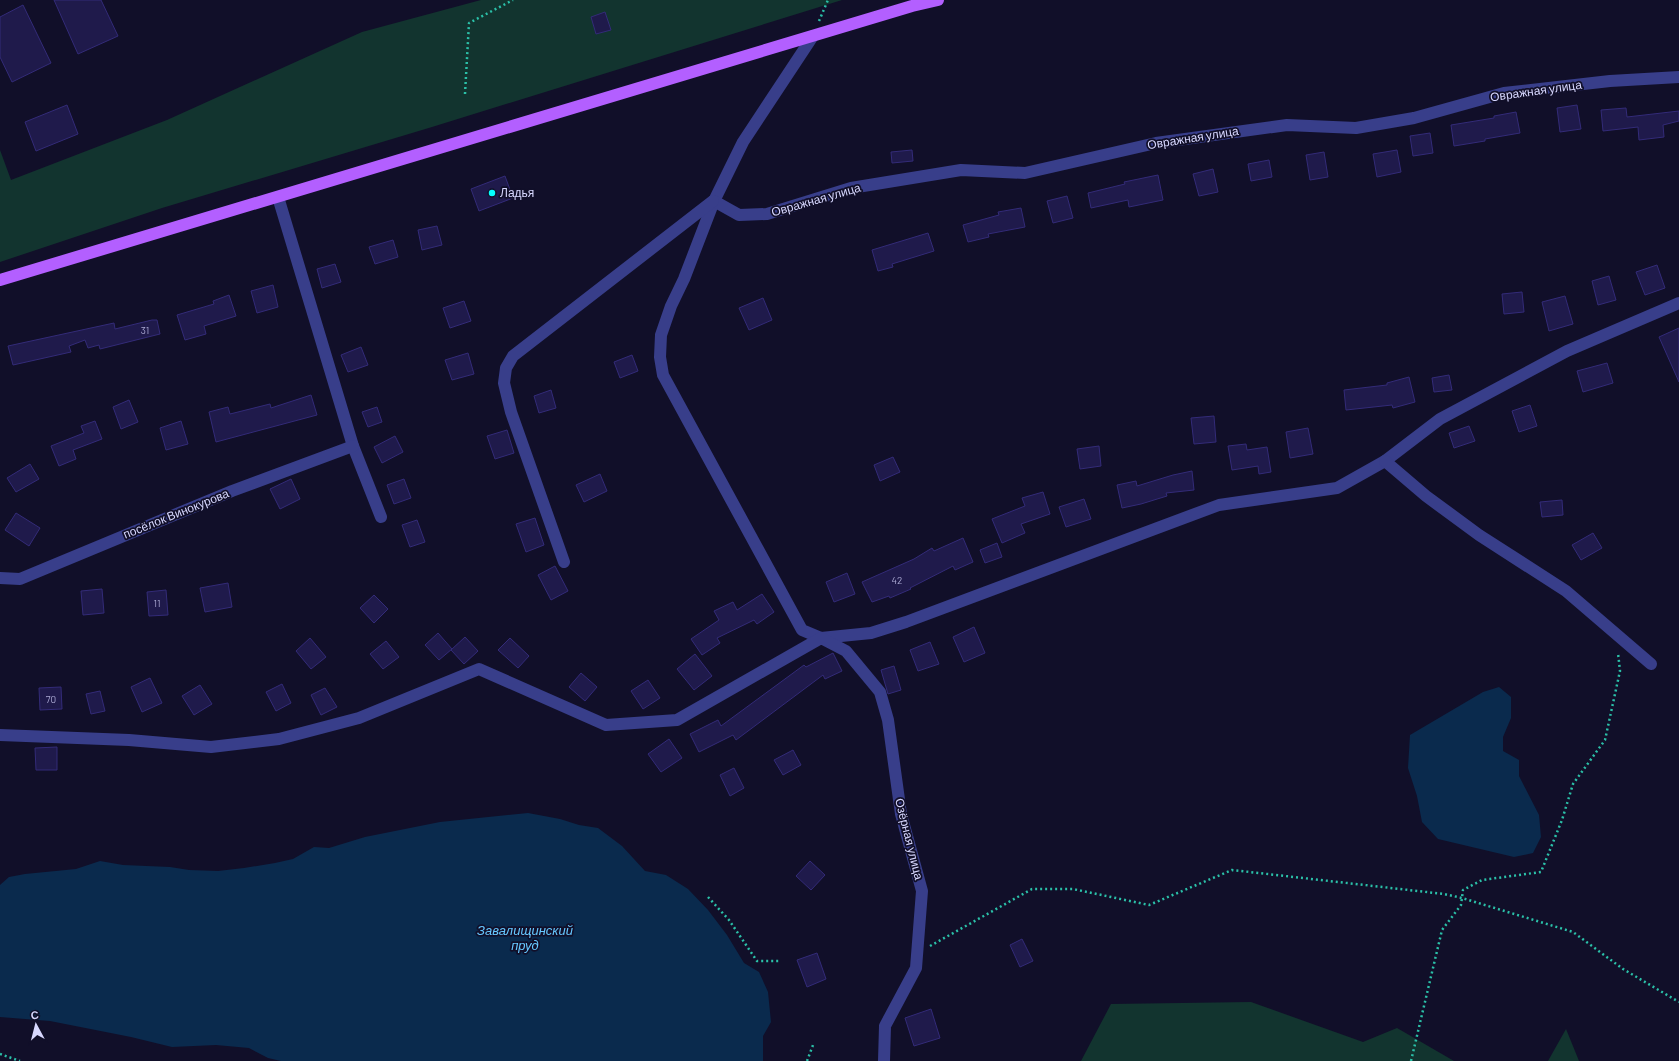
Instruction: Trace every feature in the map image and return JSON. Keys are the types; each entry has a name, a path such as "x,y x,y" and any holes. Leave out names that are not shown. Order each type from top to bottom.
{"main road":[{"path":"0,280 912,6 938,0"}],"street":[{"name":"Озёрная улица","path":"813,36 743,142 714,201 684,279 671,306 661,335 660,357 663,375 802,630 846,651 880,692 888,720 900,814 922,891 916,968 884,1026 884,1061"},
{"name":"Овражная улица","path":"714,201 740,215 767,214 851,188 961,170 1025,173 1156,143 1287,124 1356,128 1414,118 1504,93 1610,81 1679,77"},
{"path":"278,197 353,446 381,517"},
{"path":"564,562 511,412 504,383 506,368 513,356 714,201"},
{"path":"0,734 129,740 211,747 279,739 358,718 479,669 606,725 677,720 821,638 871,633 906,622 1219,505 1337,488 1385,461 1447,415 1567,351 1679,303"},
{"name":"посёлок Винокурова","path":"0,578 20,579 232,491 353,446"},
{"path":"1385,461 1426,496 1479,535 1566,591 1651,664"}],"path":[{"path":"465,94 469,23 513,0"},
{"path":"813,36 828,0"},
{"path":"1411,1061 1442,930 1461,904 1463,890 1482,880 1541,872 1562,820 1573,784 1605,740 1620,671 1616,633"},
{"path":"917,953 1032,889 1073,889 1149,905 1232,870 1444,894 1462,898 1573,932 1622,969 1679,1002"},
{"path":"708,897 730,920 757,961 781,961"},
{"path":"807,1061 813,1045"},
{"path":"0,1054 20,1061"}],"green space":[{"path":"481,0 842,0 432,127 162,208 0,262 0,150 11,180 167,120 362,32"},
{"path":"1251,1002 1363,1042 1397,1028 1454,1061 1081,1061 1111,1004"},
{"path":"1566,1029 1579,1061 1548,1061"}],"water":[{"path":"1499,687 1511,697 1511,718 1503,737 1503,751 1519,760 1519,776 1539,815 1541,837 1533,853 1514,857 1438,839 1422,822 1417,796 1408,768 1410,735 1483,692"},
{"name":"Завалищинский пруд","path":"528,813 598,828 622,846 645,871 666,875 688,889 708,910 727,935 744,963 759,972 768,992 771,1022 763,1036 763,1061 281,1061 268,1058 249,1048 216,1045 172,1047 131,1037 50,1021 0,1017 0,885 9,877 76,869 100,861 123,865 170,867 189,870 218,871 244,868 293,859 314,847 329,848 365,837 440,822"}],"building":[{"path":"54,0 101,0 118,36 78,54"},
{"path":"23,5 51,63 12,82 0,57 0,17"},
{"path":"605,12 611,30 596,34 591,17"},
{"path":"67,105 78,134 36,151 25,122"},
{"path":"1577,105 1581,129 1560,132 1557,108"},
{"path":"1626,108 1627,117 1679,111 1679,121 1663,125 1664,137 1639,140 1638,127 1603,131 1601,110"},
{"path":"1516,112 1520,133 1454,146 1451,125 1494,118 1494,116"},
{"path":"1430,133 1433,153 1413,156 1410,136"},
{"path":"912,150 913,161 892,163 891,152"},
{"path":"1397,150 1401,172 1377,177 1373,154"},
{"path":"1324,152 1328,177 1310,180 1306,155"},
{"path":"1269,160 1272,177 1251,181 1248,164"},
{"path":"1213,169 1218,192 1199,196 1193,174"},
{"path":"1158,175 1163,200 1129,207 1128,200 1091,208 1088,193 1125,184 1124,182"},
{"name":"Ладья","path":"505,176 513,198 479,211 471,189"},
{"path":"1067,196 1073,218 1053,223 1047,201"},
{"path":"1021,208 1025,227 988,234 989,237 968,242 963,225 999,215 998,212"},
{"path":"437,226 442,245 422,250 418,230"},
{"path":"928,233 934,251 892,264 893,267 878,271 872,250"},
{"path":"393,240 398,257 375,264 369,247"},
{"path":"335,264 341,282 322,288 317,269"},
{"path":"1657,265 1665,288 1645,295 1636,272"},
{"path":"1609,276 1616,300 1598,305 1592,281"},
{"path":"273,285 278,307 257,313 251,291"},
{"path":"1522,292 1524,312 1504,314 1502,294"},
{"path":"229,295 236,316 204,326 206,334 185,340 177,315 214,304 213,301"},
{"path":"1565,296 1573,324 1549,331 1542,302"},
{"path":"763,298 772,320 749,330 739,308"},
{"path":"464,301 471,321 450,328 443,308"},
{"path":"157,320 160,334 100,349 99,345 88,348 85,340 69,346 71,352 13,365 8,346 114,323 115,329"},
{"path":"1679,328 1679,382 1659,337"},
{"path":"361,347 368,365 348,372 341,355"},
{"path":"468,353 474,374 452,380 445,360"},
{"path":"632,355 638,371 620,378 614,362"},
{"path":"1607,363 1613,383 1583,392 1577,371"},
{"path":"1449,375 1452,390 1434,392 1432,378"},
{"path":"1409,377 1415,402 1393,408 1392,405 1346,410 1344,390 1387,385 1387,383"},
{"path":"551,390 556,408 539,413 534,396"},
{"path":"311,395 317,415 216,442 209,412 228,407 230,414 270,404 271,408"},
{"path":"129,400 138,422 121,429 113,407"},
{"path":"1530,405 1537,426 1519,432 1512,411"},
{"path":"377,407 382,422 368,427 362,412"},
{"path":"1214,416 1216,442 1194,444 1191,418"},
{"path":"95,421 102,439 73,450 76,459 59,466 51,446 84,433 81,426"},
{"path":"181,421 188,444 166,450 160,428"},
{"path":"1469,426 1475,441 1454,448 1449,433"},
{"path":"1308,428 1313,454 1290,458 1286,432"},
{"path":"507,430 514,453 495,459 487,436"},
{"path":"395,436 403,452 382,463 374,447"},
{"path":"1246,444 1247,450 1267,447 1271,472 1259,474 1258,466 1232,470 1228,446"},
{"path":"1099,446 1101,466 1080,469 1077,449"},
{"path":"893,457 900,472 880,481 874,465"},
{"path":"30,464 39,479 16,492 7,478"},
{"path":"1192,471 1194,490 1166,493 1167,496 1122,508 1117,485 1136,481 1137,486"},
{"path":"600,474 607,491 584,502 576,485"},
{"path":"291,479 300,499 280,509 270,489"},
{"path":"404,479 411,498 394,504 387,485"},
{"path":"1043,492 1050,514 1021,524 1025,533 1002,543 992,519 1025,506 1022,498"},
{"path":"1084,499 1091,519 1066,527 1059,507"},
{"path":"1562,500 1563,515 1542,517 1540,502"},
{"path":"16,513 40,528 29,546 5,530"},
{"path":"535,518 544,545 526,552 516,524"},
{"path":"417,520 425,542 410,547 402,525"},
{"path":"1593,533 1602,548 1581,560 1572,545"},
{"path":"963,538 973,562 955,570 953,566 910,588 911,589 890,598 889,596 872,602 862,582 914,559 932,548 934,551"},
{"path":"997,543 1002,557 985,563 980,550"},
{"path":"555,566 568,591 551,600 538,575"},
{"path":"847,573 855,594 834,602 826,582"},
{"path":"228,583 232,607 205,612 200,588"},
{"path":"102,589 104,613 83,615 81,591"},
{"path":"166,590 168,615 149,616 147,592"},
{"path":"762,594 774,612 757,624 754,620 717,638 720,643 702,655 691,639 719,620 714,611 733,602 737,610"},
{"path":"374,595 388,609 374,623 360,608"},
{"path":"974,627 985,653 964,662 953,637"},
{"path":"438,633 452,649 439,660 425,645"},
{"path":"465,637 478,651 464,664 451,650"},
{"path":"310,638 326,657 311,669 296,651"},
{"path":"510,638 529,656 518,668 498,650"},
{"path":"386,641 399,657 383,669 370,654"},
{"path":"930,642 939,664 918,671 910,650"},
{"path":"833,653 842,671 825,679 823,675 736,740 733,735 699,752 690,734 718,720 721,726 804,665 806,667"},
{"path":"695,654 712,676 694,690 677,669"},
{"path":"894,666 901,690 888,694 881,670"},
{"path":"581,673 597,687 585,701 569,687"},
{"path":"150,678 162,703 142,712 131,687"},
{"path":"648,680 660,698 643,709 631,691"},
{"path":"282,684 291,703 276,711 266,692"},
{"path":"200,685 212,704 194,715 182,696"},
{"path":"61,687 62,709 40,710 39,688"},
{"path":"325,688 337,707 321,715 311,695"},
{"path":"100,691 105,711 91,714 86,694"},
{"path":"669,739 682,758 661,772 648,754"},
{"path":"57,747 57,770 36,770 35,748"},
{"path":"793,750 801,765 783,775 774,760"},
{"path":"734,768 744,788 730,796 720,775"},
{"path":"810,861 825,875 811,890 796,876"},
{"path":"1022,939 1033,961 1020,967 1010,945"},
{"path":"817,953 826,979 807,987 797,960"},
{"path":"931,1009 940,1038 914,1046 905,1018"}],"place":[{"name":"Ладья","path":"492,193"}]}
